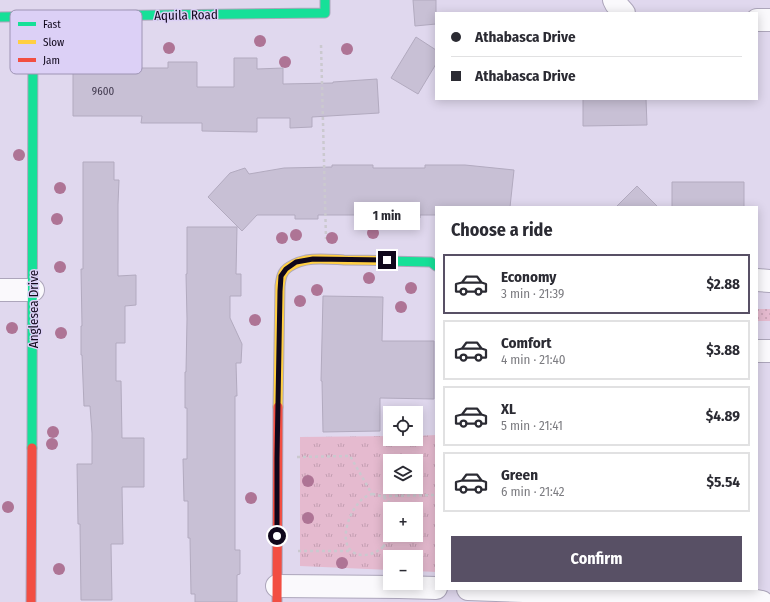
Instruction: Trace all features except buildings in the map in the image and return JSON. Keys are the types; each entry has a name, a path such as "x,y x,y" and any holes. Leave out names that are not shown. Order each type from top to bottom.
{"street":[{"name":"Aquila Road","path":"142,16 325,13 325,0"},
{"path":"614,0 623,12"},
{"path":"758,20 770,20"},
{"name":"Anglesea Drive","path":"31,602 34,290 33,74"},
{"path":"435,265 431,262 313,259 296,262 286,269 281,276 277,458 277,594 392,586 435,588"},
{"path":"758,280 770,281"},
{"path":"0,290 34,290"},
{"path":"758,351 770,351"},
{"path":"495,590 738,599 762,602"}],"path":[{"path":"322,45 326,242"},
{"path":"277,458 350,456 372,494"},
{"path":"351,551 346,544 348,520 352,512 366,496 372,494 382,496 435,495"},
{"path":"382,496 388,502"},
{"path":"277,552 351,551 361,555 366,555 377,553 386,542"}],"green space":[{"path":"758,309 770,309 770,321 758,321"},
{"path":"435,435 435,572 423,571 423,550 383,550 383,570 300,566 300,437 383,436 383,446 423,446 423,436"}],"traffic: fast":[{"path":"142,15 325,13 325,0"},
{"path":"0,17 10,17"},
{"path":"32,448 33,74"},
{"path":"385,261 431,262 435,265"}],"traffic: slow":[{"path":"278,407 280,286 283,273 289,267 302,261 316,259 385,261"}],"traffic: jam":[{"path":"277,602 278,407"},
{"path":"31,602 32,448"}],"route":[{"path":"277,536 281,276 286,269 296,262 313,259 387,260"}]}
